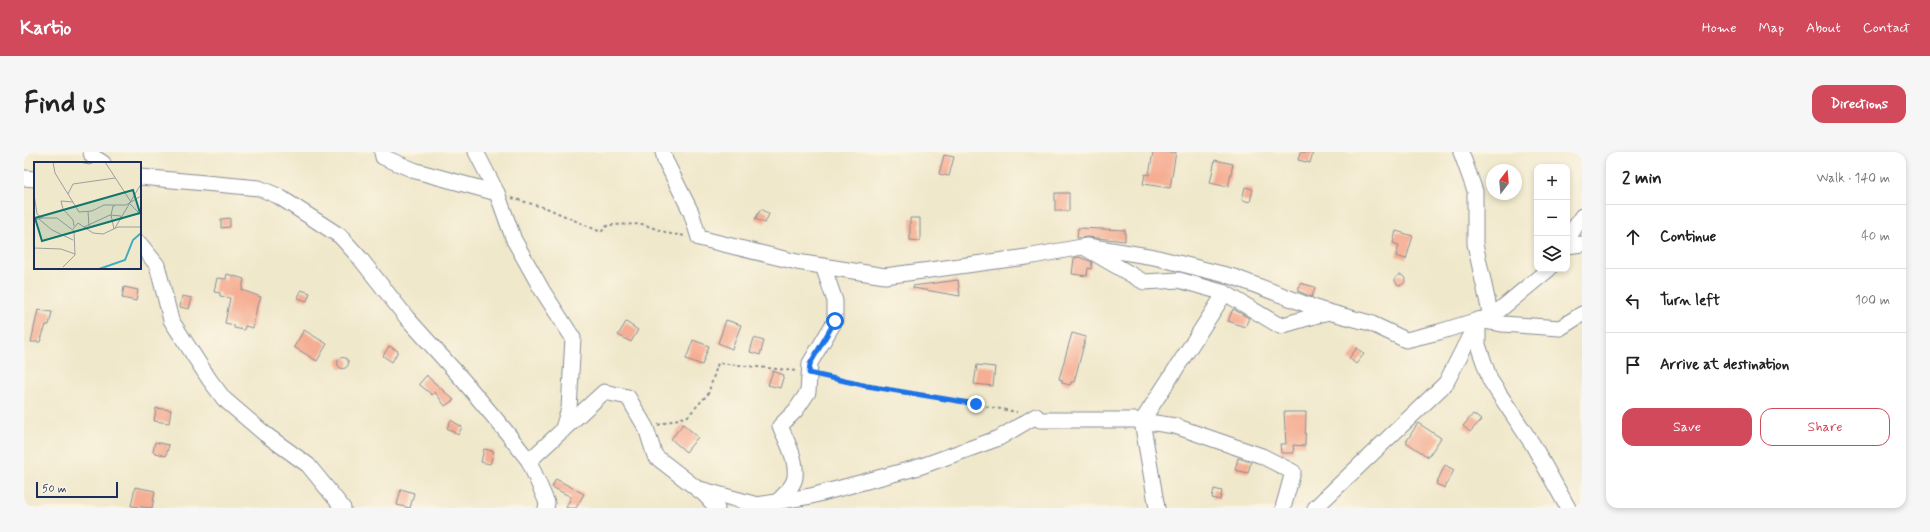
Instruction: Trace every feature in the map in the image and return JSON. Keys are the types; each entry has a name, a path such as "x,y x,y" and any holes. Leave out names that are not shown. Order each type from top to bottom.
{"street":[{"path":"91,152 92,156 101,162"},
{"path":"382,152 383,157 416,171 497,193"},
{"path":"476,152 497,193 514,240 542,290 573,338 569,409 562,431"},
{"path":"663,152 665,160 691,212 699,238 797,262 885,276 1027,257 1087,246 1154,257 1234,277 1328,312 1370,323 1406,340 1484,318 1545,272"},
{"path":"1461,152 1475,191 1475,244 1484,318 1478,345 1490,380 1533,445 1568,508"},
{"path":"141,177 259,188 278,196 340,236 359,256 407,318 462,379 529,461 547,502 546,508"},
{"path":"24,178 34,179"},
{"path":"1570,236 1582,216"},
{"path":"1570,246 1582,244"},
{"path":"141,245 157,265 171,320 209,379 224,399 265,434 308,465 343,508"},
{"path":"1083,247 1144,282 1179,280 1225,293 1280,326 1328,312"},
{"path":"777,502 786,493 795,478 792,454 780,426 796,410 808,392 810,364 835,321 835,301 823,266"},
{"path":"1157,508 1142,421 1225,293"},
{"path":"1484,318 1503,324 1560,328 1582,314"},
{"path":"1315,508 1446,383 1484,318"},
{"path":"529,461 604,392 628,397 646,428 655,456 696,488 716,508"},
{"path":"696,488 757,505 811,496 919,467 999,438 1036,416 1040,420 1142,421 1175,426 1262,456 1293,472 1283,508"}],"path":[{"path":"497,193 549,209 601,232 608,225 642,224 671,234 699,238"},
{"path":"646,428 688,416 708,394 718,363 789,369 867,386 976,404 1036,416"}],"building":[{"path":"1153,152 1176,152 1170,188 1143,184 1145,174 1149,175"},
{"path":"1300,152 1313,152 1310,163 1298,160"},
{"path":"944,155 954,157 949,176 939,174"},
{"path":"1215,160 1233,164 1228,187 1210,183"},
{"path":"1245,187 1253,189 1250,202 1242,200"},
{"path":"1055,193 1069,193 1069,211 1055,211"},
{"path":"761,209 769,214 765,223 755,219"},
{"path":"230,218 230,227 221,228 221,219"},
{"path":"910,218 920,218 920,241 910,240"},
{"path":"1078,228 1125,230 1125,241 1088,237 1077,238"},
{"path":"1396,231 1413,236 1406,259 1396,256 1399,245 1393,243"},
{"path":"1079,257 1092,262 1091,269 1088,268 1087,276 1072,274 1074,258"},
{"path":"227,274 244,279 242,290 261,297 257,306 253,328 245,326 244,330 234,328 234,325 225,323 230,298 220,296 220,293 214,292 217,278 226,279"},
{"path":"1398,275 1402,275 1404,276 1404,284 1398,285 1395,282 1395,278"},
{"path":"958,280 960,296 913,288 913,286"},
{"path":"1300,283 1315,287 1312,297 1298,291"},
{"path":"124,287 138,290 136,301 122,298"},
{"path":"301,290 310,293 307,301 298,298"},
{"path":"182,296 192,298 189,309 180,307"},
{"path":"1233,309 1249,318 1245,327 1228,321"},
{"path":"38,310 52,312 49,325 46,325 40,342 31,342"},
{"path":"726,320 741,325 732,349 718,343"},
{"path":"626,322 638,330 631,342 618,335"},
{"path":"304,330 327,344 317,361 294,347"},
{"path":"1072,333 1086,337 1074,382 1071,382 1070,385 1062,383 1062,380 1059,379"},
{"path":"754,338 764,341 760,355 750,352"},
{"path":"693,340 709,346 702,365 686,359"},
{"path":"389,346 398,351 392,362 383,356"},
{"path":"1357,348 1364,354 1356,364 1349,358"},
{"path":"341,358 345,358 347,359 347,367 341,368 338,365 338,361"},
{"path":"977,365 995,367 993,386 974,384"},
{"path":"773,371 784,375 780,388 768,385"},
{"path":"427,375 454,400 445,406 435,392 432,395 419,384"},
{"path":"156,408 171,410 169,423 154,421"},
{"path":"1284,412 1306,412 1305,446 1293,445 1294,453 1281,453 1280,444 1286,444"},
{"path":"1473,414 1481,420 1470,432 1463,426"},
{"path":"451,420 462,427 458,435 447,428"},
{"path":"1418,423 1441,438 1428,457 1406,442"},
{"path":"683,424 698,437 686,452 671,439"},
{"path":"155,442 169,445 166,456 153,452"},
{"path":"484,449 494,451 490,464 481,462"},
{"path":"1238,458 1251,462 1248,473 1235,470"},
{"path":"1445,465 1454,470 1445,488 1436,484"},
{"path":"556,479 584,494 576,508 566,508 571,497 552,487"},
{"path":"135,487 155,491 152,508 131,506"},
{"path":"401,489 414,493 410,508 397,505"},
{"path":"1214,489 1222,491 1220,500 1212,498"}],"route":[{"path":"835,321 810,364 809,373 867,386 976,404"}]}
